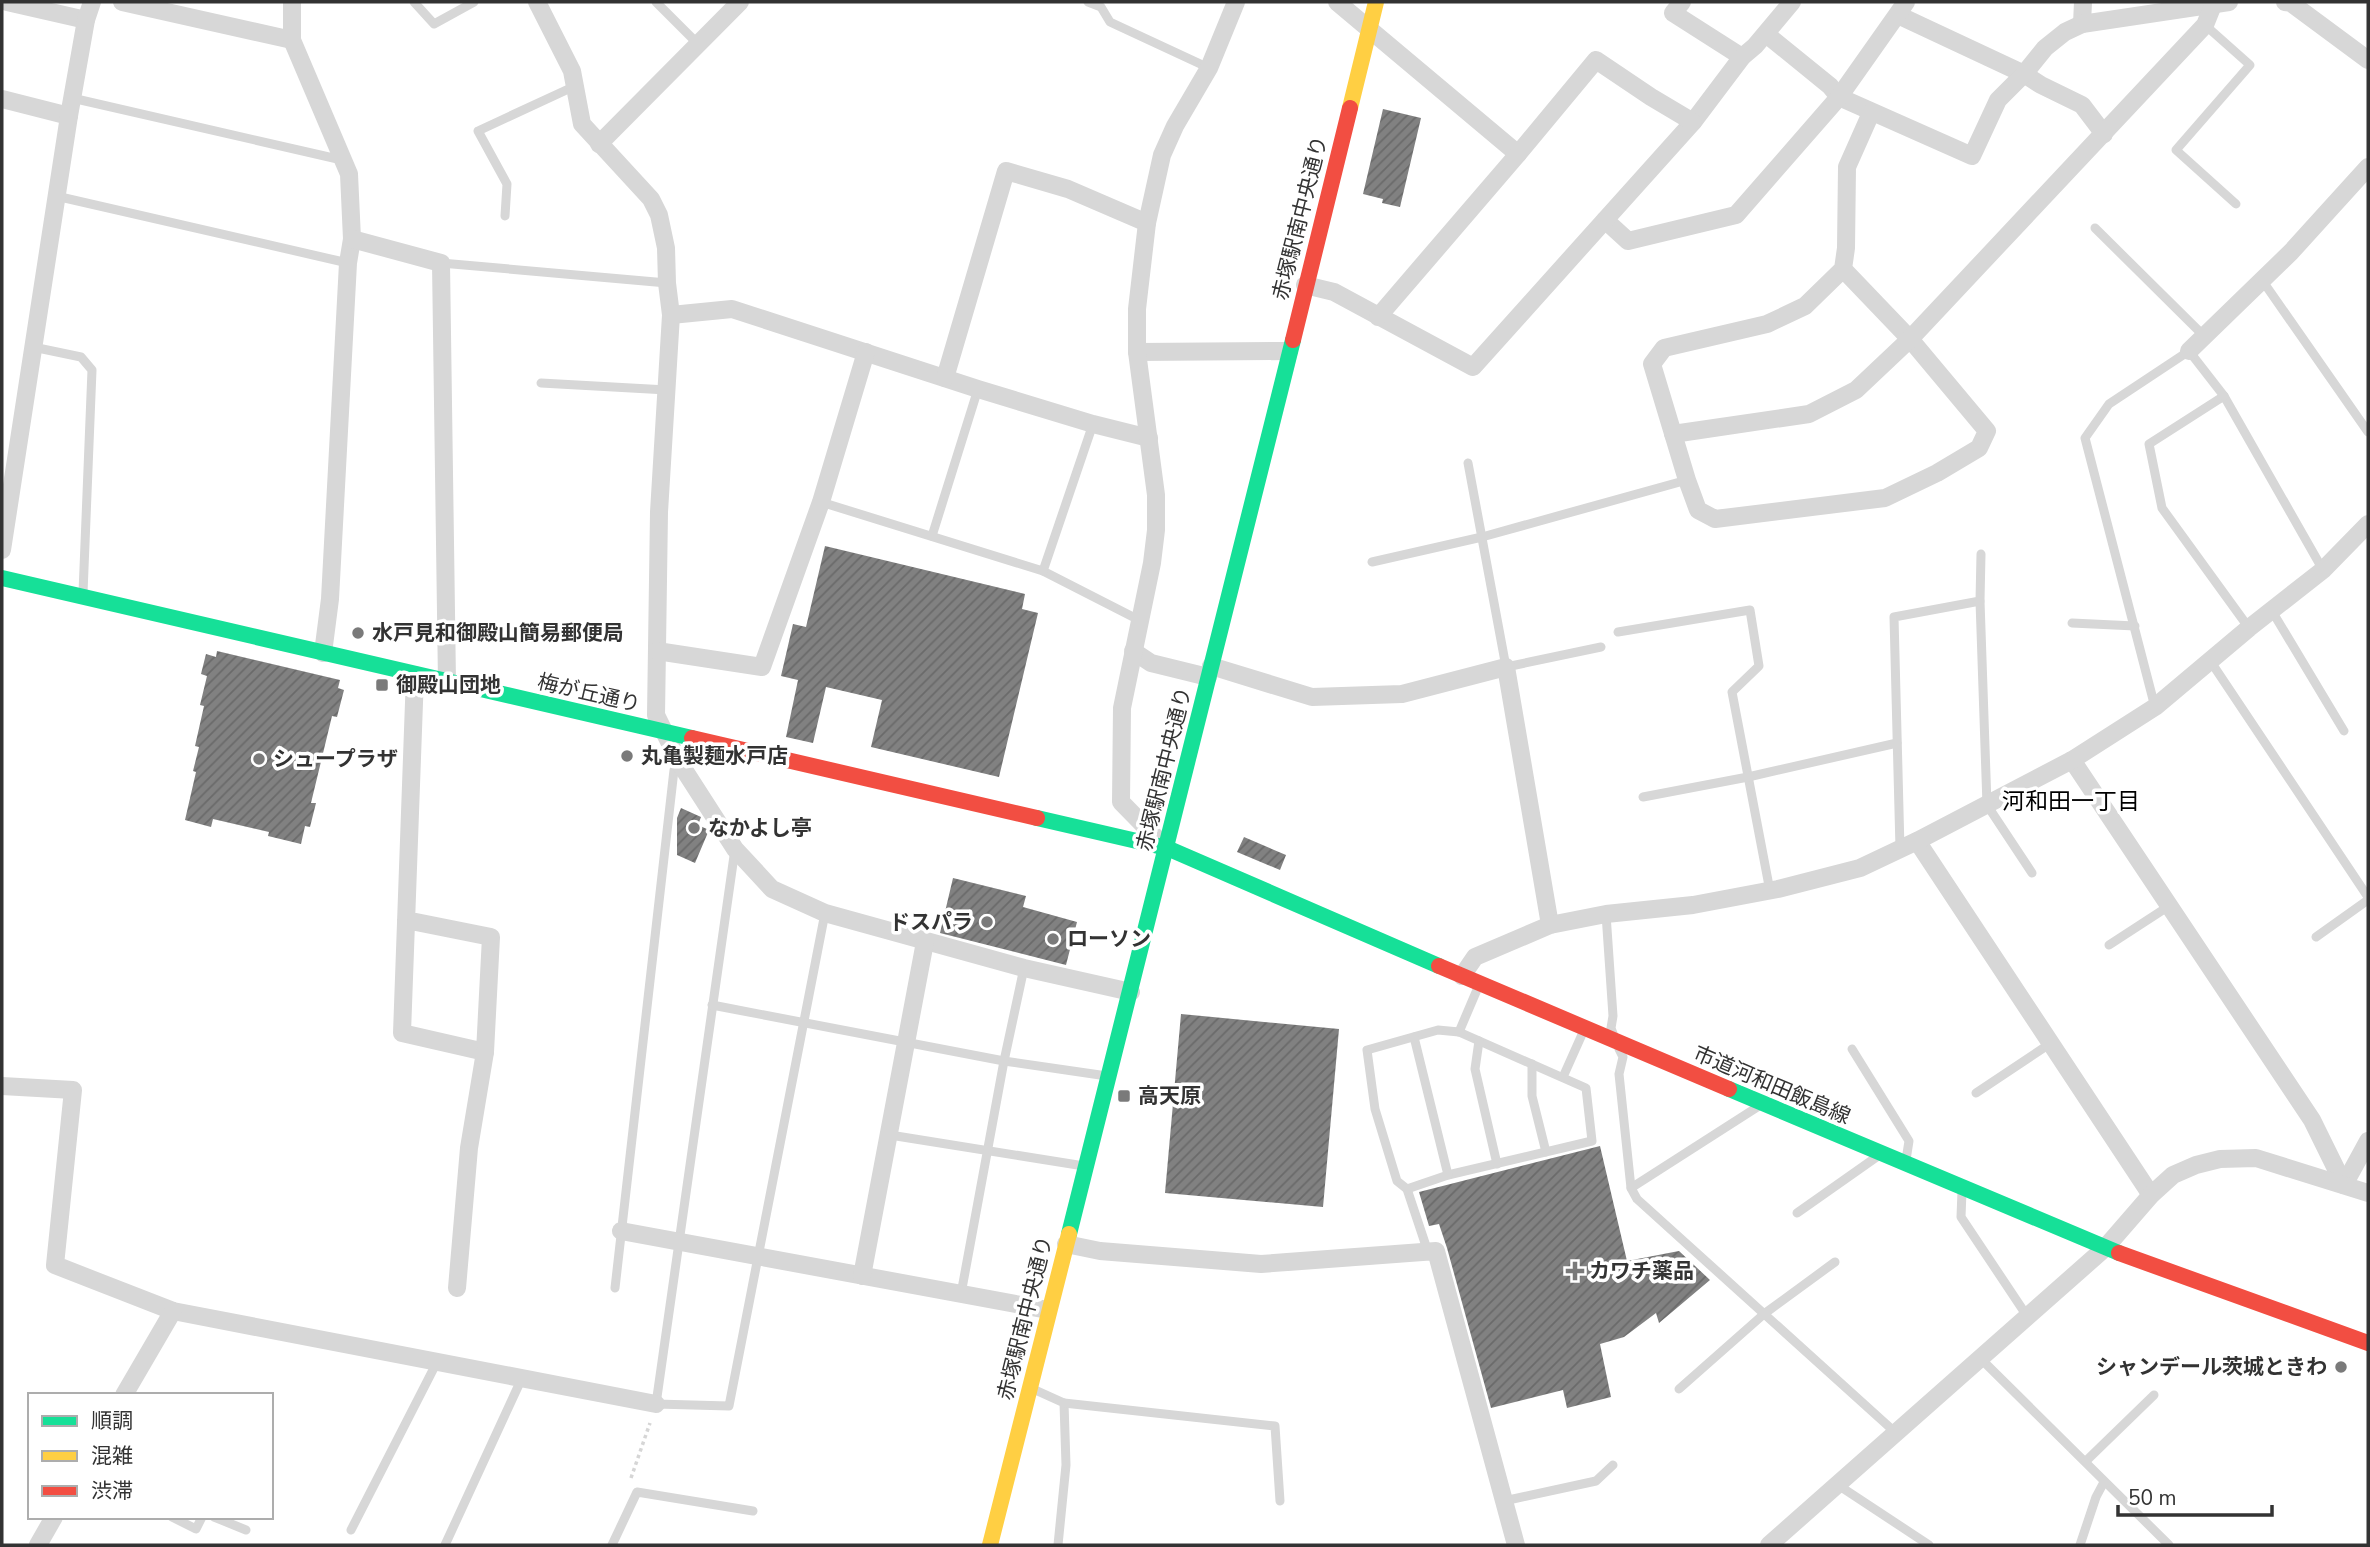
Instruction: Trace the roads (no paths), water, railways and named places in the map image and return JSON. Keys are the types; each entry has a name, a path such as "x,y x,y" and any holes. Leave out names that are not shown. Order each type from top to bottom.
{"street":[{"path":"7,2 86,20"},
{"path":"2,550 72,97 86,20 92,2"},
{"path":"122,2 292,40"},
{"path":"292,2 292,40 349,174 352,239 348,263 330,599 323,653"},
{"path":"537,2 572,72 582,124 652,199 659,215 666,248 671,315 659,512 656,715 680,762 736,849 772,889 825,913 925,942 1131,992"},
{"path":"599,144 740,2"},
{"path":"1167,848 1121,802 1122,708 1152,563 1156,530 1156,495 1137,352 1137,309 1147,223 1162,155 1174,125 1209,68 1236,2"},
{"path":"1337,2 1518,154"},
{"name":"赤塚駅南中央通り","path":"990,1545 1131,992 1376,2"},
{"path":"1682,2 1674,13 1742,57"},
{"path":"1305,285 1334,292 1473,367 1693,122 1742,57 1766,34 1792,2"},
{"path":"2082,2 2082,24"},
{"path":"2285,2 2291,3 2368,60"},
{"path":"1766,34 1830,86 1839,97 1972,156 1998,100 2025,74 2045,48 2065,32 2082,24 2221,3"},
{"path":"1674,434 1810,414 1856,390 1910,340 2104,134 2221,3"},
{"path":"1605,220 1628,241 1736,215 1839,97 1902,9 2082,105 2104,134"},
{"path":"1378,317 1596,60 1693,122"},
{"path":"2,99 69,116"},
{"path":"1843,269 1910,340 1987,431 1979,448 1885,498 1715,519 1698,510 1653,363 1664,348 1767,324 1805,306 1843,269 1846,248 1847,167 1871,113"},
{"path":"2189,351 2291,252 2368,167"},
{"path":"945,379 1006,171 1068,189 1147,223"},
{"path":"352,239 441,263 447,682"},
{"path":"671,315 732,309 945,379 1093,425 1149,439"},
{"path":"1137,352 1289,351"},
{"path":"657,651 762,667 821,502 866,352"},
{"path":"1462,976 1475,957 1550,925 1606,914 1693,905 1770,891 1860,868 1908,845 2072,760 2155,707 2323,570 2368,525"},
{"name":"梅が丘通り","path":"2,578 1167,848"},
{"path":"1133,651 1151,663 1210,671 1322,698 1402,694 1506,667 1550,925"},
{"path":"415,675 402,1033 485,1052"},
{"path":"2072,760 2312,1120 2344,1185"},
{"path":"1908,845 2051,1043 2151,1195"},
{"name":"市道河和田飯島線","path":"1167,848 1906,1166 2105,1248 2368,1343"},
{"path":"406,920 491,937 485,1052 469,1148 457,1288"},
{"path":"862,1276 925,942"},
{"path":"2,1086 73,1090 55,1265 173,1311 656,1404"},
{"path":"2344,1185 2368,1141"},
{"path":"1769,1545 2105,1248 2151,1195 2173,1175 2196,1164 2220,1159 2256,1157 2368,1193"},
{"path":"621,1231 1048,1310"},
{"path":"1066,1244 1100,1251 1261,1265 1436,1251 1516,1545"},
{"path":"125,1393 173,1311"},
{"path":"38,1545 53,1519"}],"lane":[{"path":"414,2 434,24 474,2"},
{"path":"656,2 699,46"},
{"path":"1088,2 1101,7 1110,22 1209,68"},
{"path":"2205,24 2250,65 2176,150 2236,204"},
{"path":"505,216 507,184 478,131 575,86"},
{"path":"72,97 344,160"},
{"path":"56,196 348,263"},
{"path":"2095,228 2204,336"},
{"path":"441,263 667,283"},
{"path":"2262,280 2368,432"},
{"path":"33,347 81,357 92,370 83,597"},
{"path":"2155,707 2085,438 2109,404 2189,351 2224,396 2323,570"},
{"path":"541,383 667,390"},
{"path":"932,536 978,389"},
{"path":"2224,396 2149,444 2162,508 2249,628"},
{"path":"1043,571 1093,425"},
{"path":"1468,463 1506,667 1601,647"},
{"path":"1372,562 1482,537 1687,480"},
{"path":"821,502 1043,571 1139,620"},
{"path":"1981,554 1980,601 1987,805 2032,873"},
{"path":"1908,845 1897,743 1894,617 1980,601"},
{"path":"1618,632 1749,610 1759,666 1732,692 1770,891"},
{"path":"2272,611 2344,731"},
{"path":"2072,623 2135,626"},
{"path":"2211,662 2368,898 2316,937"},
{"path":"1643,797 1748,777 1897,743"},
{"path":"615,1288 658,893 674,770 680,762"},
{"path":"736,849 656,1404 729,1406 825,913"},
{"path":"2109,945 2169,906"},
{"path":"1606,914 1613,1016 1611,1028 1623,1057 1619,1074 1631,1188 1637,1199 1895,1433"},
{"path":"961,1294 1004,1060 1024,968"},
{"path":"1459,1032 1480,984"},
{"path":"712,1005 1109,1077"},
{"path":"1563,1077 1584,1028"},
{"path":"1407,1189 1448,1175 1592,1141 1586,1088 1459,1032 1438,1030 1367,1050 1375,1109 1397,1181 1407,1189 1428,1252"},
{"path":"1414,1037 1448,1175"},
{"path":"1479,1041 1475,1069 1497,1164"},
{"path":"1976,1093 2051,1043"},
{"path":"1852,1049 1909,1141 1906,1166"},
{"path":"1532,1064 1532,1096 1546,1152"},
{"path":"1631,1188 1763,1104"},
{"path":"890,1135 1086,1166"},
{"path":"1797,1213 1880,1154"},
{"path":"1962,1189 1961,1217 2027,1316"},
{"path":"1679,1389 1764,1314 1835,1262"},
{"path":"1981,1359 2169,1545"},
{"path":"351,1530 437,1362"},
{"path":"445,1545 522,1378"},
{"path":"1029,1387 1064,1403 1275,1426 1280,1501"},
{"path":"2086,1461 2154,1395"},
{"path":"1058,1545 1066,1465 1064,1403"},
{"path":"1504,1501 1596,1481 1613,1465"},
{"path":"2080,1545 2096,1497 2105,1482"},
{"path":"1838,1485 1929,1545"},
{"path":"612,1545 636,1492 752,1511"},
{"path":"176,1519 196,1530 201,1519"},
{"path":"219,1519 246,1530"}],"place":[{"name":"水戸見和御殿山簡易郵便局","path":"358,633"},
{"name":"御殿山団地","path":"382,685"},
{"name":"丸亀製麺水戸店","path":"627,756"},
{"name":"シュープラザ","path":"259,759"},
{"name":"なかよし亭","path":"694,828"},
{"name":"ドスパラ","path":"987,922"},
{"name":"ローソン","path":"1053,939"},
{"name":"高天原","path":"1124,1096"},
{"name":"カワチ薬品","path":"1575,1271"},
{"name":"シャンデール茨城ときわ","path":"2341,1367"}],"district":[{"name":"河和田一丁目","path":"2071,801"}]}
